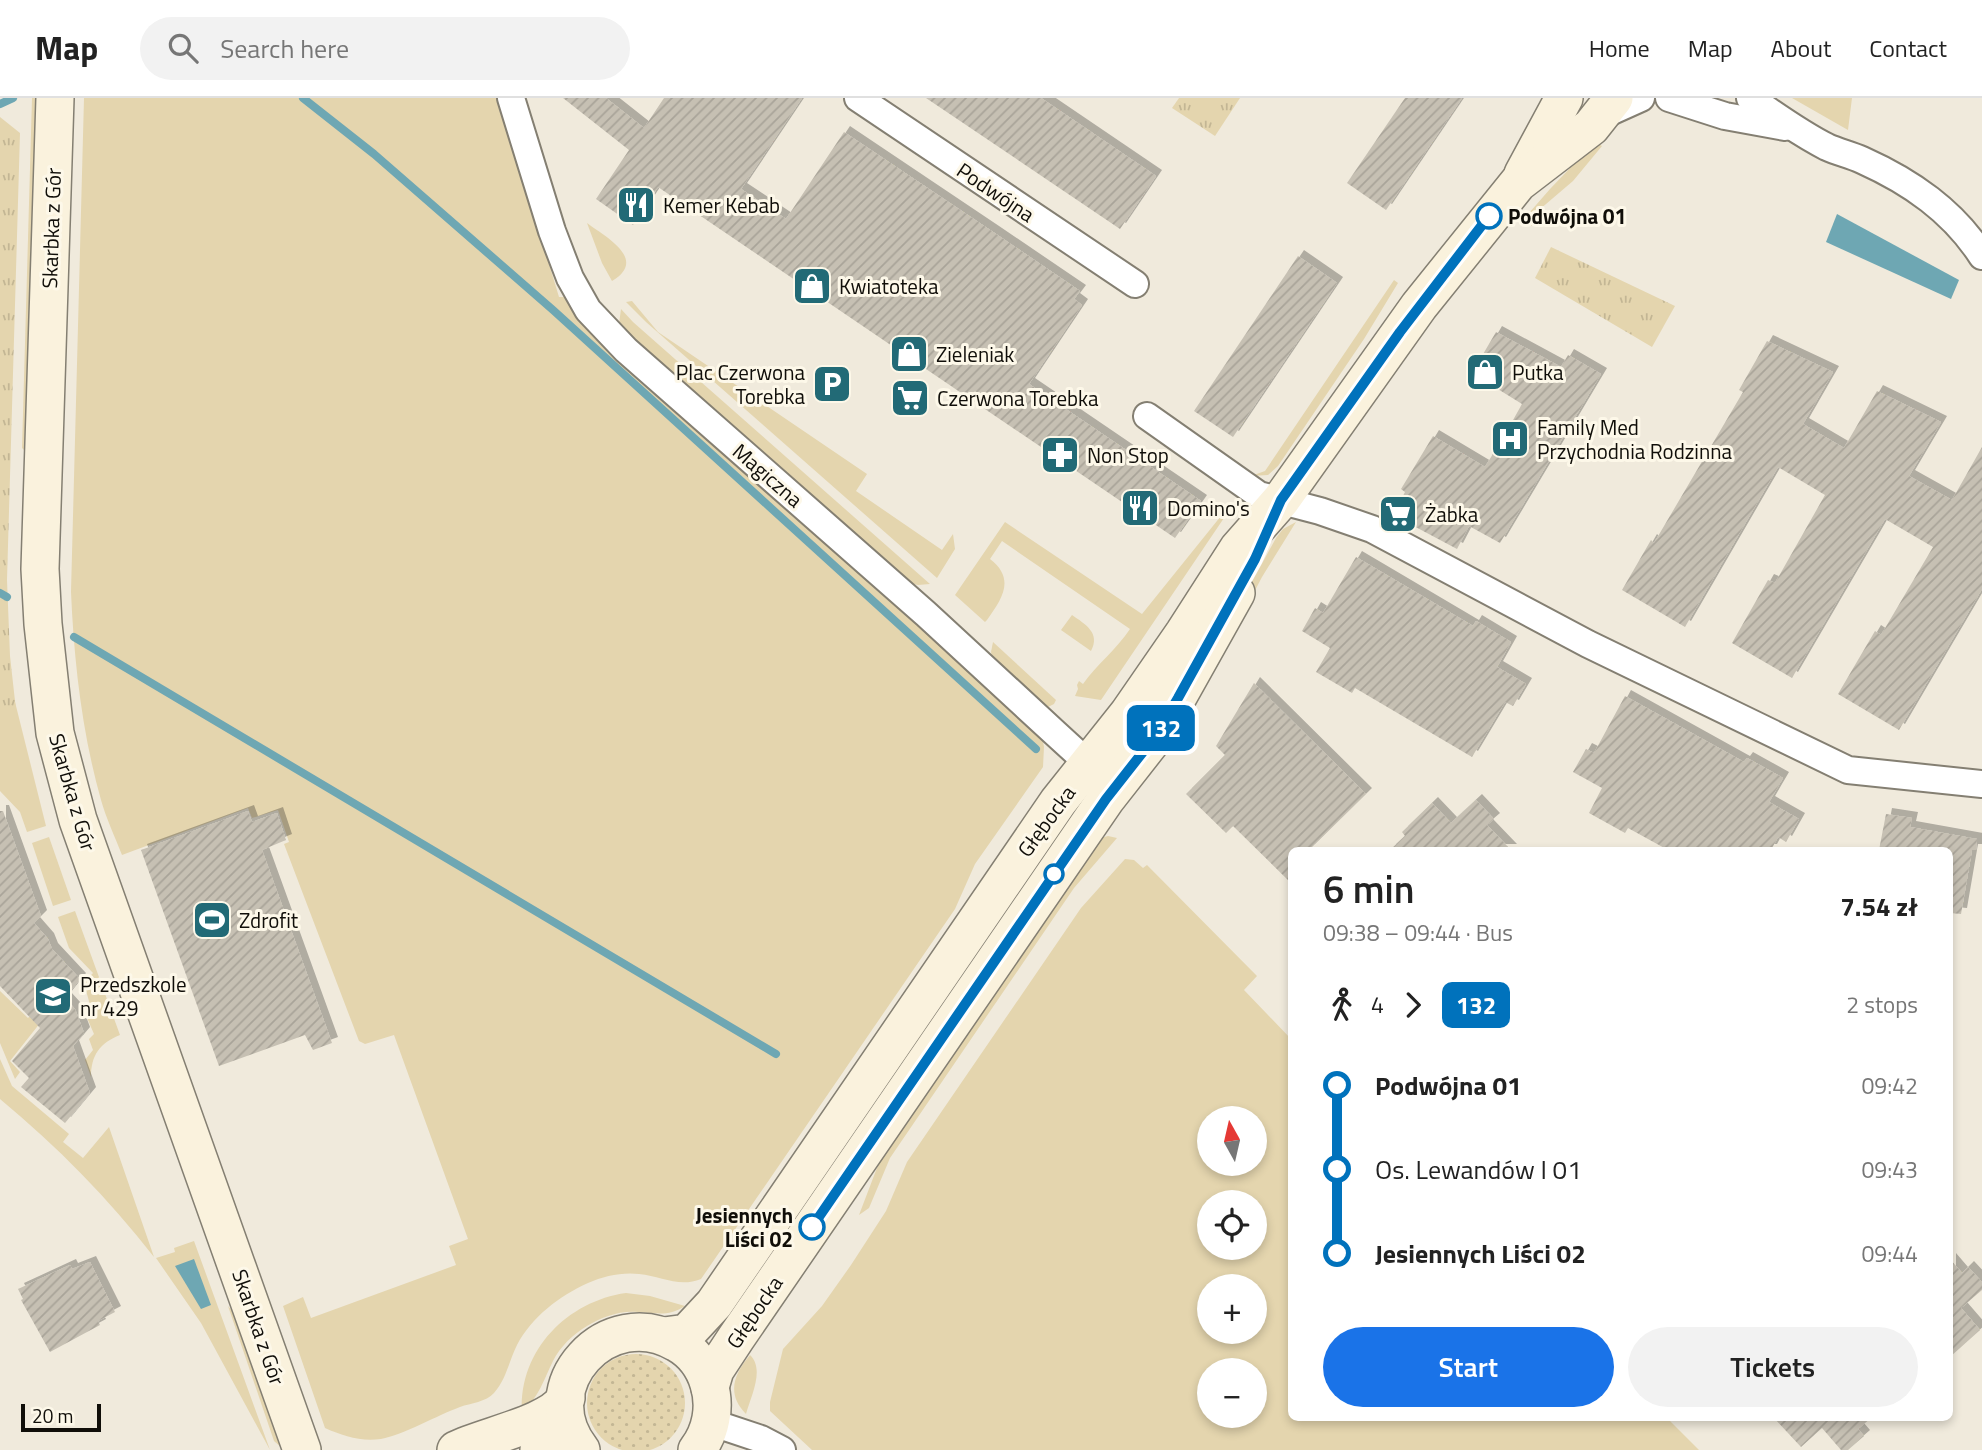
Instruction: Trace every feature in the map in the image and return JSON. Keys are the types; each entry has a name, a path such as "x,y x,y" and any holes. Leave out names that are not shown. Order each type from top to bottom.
{"street":[{"name":"Skarbka z Gór","path":"55,98 40,569 46,665 55,733 78,820 302,1450"},
{"name":"Magiczna","path":"511,98 552,231 570,278 589,310 606,330 1078,754 1106,799"},
{"name":"Podwójna","path":"858,98 1135,284"},
{"name":"Głębocka","path":"664,1336 687,1333 714,1304 1020,857 1085,767 1138,700 1238,549 1281,500 1435,285 1518,183 1564,98"},
{"path":"1607,108 1640,98"},
{"path":"1749,98 1794,129 1829,148 1891,174 1935,202 1968,234 1982,256"},
{"path":"1678,99 1725,116 1794,129"},
{"name":"Głębocka","path":"1518,183 1591,127 1607,108"},
{"path":"1146,416 1259,495 1372,529 1588,644 1848,770 1982,784"},
{"name":"Głębocka","path":"706,1420 715,1370 730,1346 1106,799 1157,734 1255,559 1281,500"},
{"path":"456,1450 545,1416 559,1408 578,1363 595,1346 617,1335 641,1332 664,1336 694,1355 706,1375 706,1420 761,1439 782,1450"},
{"path":"565,1398 568,1423 579,1450"},
{"path":"539,1450 565,1447 579,1450"}],"green space":[{"path":"32,98 41,98 31,457 22,448"},
{"path":"84,98 499,98 559,297 569,297 1042,736 1043,767 975,864 955,909 701,1279 678,1282 647,1275 626,1274 600,1278 577,1288 547,1308 530,1325 517,1345 502,1382 491,1396 381,1439 352,1438 325,1428 283,1306 303,1297 311,1318 456,1265 449,1246 468,1239 394,1035 365,1044 359,1041 284,844 289,842 278,810 252,818 248,808 122,855 105,814 94,775 80,697 71,592"},
{"path":"1179,98 1240,98 1215,136 1172,108"},
{"path":"1792,98 1852,98 1848,130"},
{"path":"0,117 20,133 7,580 10,656 16,710 0,725"},
{"path":"1595,142 1602,146 1573,181 1539,210 1532,226 1523,220 1550,189"},
{"path":"587,223 612,241 625,256 626,264 622,273 612,281 602,263"},
{"path":"1551,247 1675,306 1652,347 1535,278"},
{"path":"1394,280 1398,283 1364,339 1278,466 1268,475 1251,476 1265,471"},
{"path":"632,301 658,332 867,474 856,491 942,550 953,534 955,549 937,578 646,322 626,302"},
{"path":"621,309 930,584 909,583 627,334 619,324"},
{"path":"1225,511 1226,515 1101,700 1075,696 1077,685 1079,681 1083,684 1130,629 1002,541 990,559 1003,574 1004,589 987,620 985,622 955,595 1005,522 1142,614"},
{"path":"1296,522 1262,577 1176,736 1172,728 1276,538 1283,529"},
{"path":"1072,615 1093,634 1094,645 1091,651 1061,630"},
{"path":"993,642 1056,700 1054,704 1046,708 993,661"},
{"path":"14,698 46,826 27,832 20,812 0,791 0,703"},
{"path":"49,837 71,900 53,906 32,843"},
{"path":"1101,838 1117,838 1074,888 890,1158 869,1208 859,1215 880,1160"},
{"path":"1125,859 1134,860 1143,868 1147,865 1257,976 1244,990 1288,1036 1288,1421 1670,1421 1699,1450 812,1450 770,1411 783,1349 822,1306 886,1211 907,1162 1081,908"},
{"path":"75,911 120,1035 98,1051 91,1077 85,1060 93,1050 89,1039 94,1034 85,1013 90,1005 84,983 93,973 69,948 58,917"},
{"path":"0,991 28,1018 40,1006 48,1013 10,1061 20,1072 15,1079 0,1043"},
{"path":"0,1059 12,1086 69,1134 63,1142 83,1158 109,1127 154,1257 82,1174 0,1099"},
{"path":"194,1241 270,1450 201,1323 156,1258 175,1252 174,1248"},
{"path":"626,1293 650,1296 685,1306 668,1313 618,1313 582,1329 559,1351 537,1394 522,1411 523,1389 529,1368 538,1349 551,1332 585,1306"},
{"path":"228,1306 235,1314 282,1448 274,1441"},
{"path":"626,1355 646,1355 663,1362 677,1376 684,1393 684,1413 677,1430 663,1444 646,1451 626,1451 609,1444 595,1430 588,1413 588,1393 595,1376 609,1362"},
{"path":"750,1355 757,1375 746,1414 736,1399 734,1384"}],"water":[{"path":"1837,214 1959,280 1951,299 1826,242"},
{"path":"194,1259 211,1305 201,1309 175,1266"}],"building":[{"path":"563,98 606,98 644,128 664,98 802,98 741,189 786,219 844,132 996,234 1080,291 1074,299 1082,305 1029,384 1201,501 1175,538 658,187 633,225 596,199 629,150"},
{"path":"926,98 1041,98 1156,176 1120,229"},
{"path":"1405,98 1462,98 1386,210 1347,183"},
{"path":"1298,256 1337,283 1233,437 1194,411"},
{"path":"1496,332 1561,367 1568,355 1601,374 1500,543 1469,526 1457,549 1393,515 1405,492 1401,489 1433,436 1485,467 1508,429 1522,404 1472,373"},
{"path":"1767,341 1833,372 1803,424 1844,448 1877,391 1941,422 1909,476 1952,500 1982,447 1982,589 1899,730 1838,694 1875,631 1881,635 1933,547 1885,519 1792,678 1732,643 1768,580 1775,583 1825,495 1778,467 1685,627 1622,590 1651,540 1654,543 1743,392 1739,390"},
{"path":"1356,557 1473,626 1476,621 1511,642 1497,667 1526,684 1513,706 1505,702 1472,757 1355,688 1352,693 1316,672 1330,648 1302,631 1315,608 1323,613"},
{"path":"1254,683 1366,794 1312,847 1288,847 1288,880 1233,826 1226,833 1186,794 1225,755 1216,746"},
{"path":"1625,696 1744,762 1747,758 1783,778 1769,802 1799,819 1786,842 1778,837 1773,847 1663,847 1628,828 1625,833 1589,813 1602,788 1573,772 1586,749 1594,753"},
{"path":"1476,800 1494,819 1487,825 1508,847 1393,847 1405,836 1402,832 1432,803 1451,823"},
{"path":"0,811 3,811 41,916 34,923 48,939 52,949 80,979 65,998 75,1009 84,1033 73,1046 90,1093 65,1123 21,1087 29,1078 12,1061 40,1028 0,986"},
{"path":"248,811 252,822 277,813 286,840 262,850 332,1043 313,1050 305,1035 219,1066 141,850"},
{"path":"1886,814 1912,818 1910,827 1977,839 1976,850 1972,850 1961,914 1953,913 1953,847 1880,847"},
{"path":"90,1262 115,1312 98,1321 100,1325 50,1352 21,1300 23,1299 18,1289 70,1265 72,1269"},
{"path":"1953,1262 1962,1273 1968,1267 1982,1282 1982,1290 1961,1308 1980,1330 1953,1354"},
{"path":"1777,1421 1867,1421 1858,1429 1864,1436 1848,1450 1841,1450 1822,1428 1801,1447"}],"waterway":[{"path":"0,104 13,98"},
{"path":"303,98 374,154 553,310 1036,749"},
{"path":"0,593 7,597"},
{"path":"74,637 776,1054"}],"bus line":[{"name":"132","path":"812,1227 1106,799 1157,734 1255,559 1281,500 1400,332 1489,216"}],"place":[{"name":"Kemer Kebab","path":"636,205"},
{"name":"Podwójna 01","path":"1489,216"},
{"name":"Kwiatoteka","path":"812,286"},
{"name":"Zieleniak","path":"909,354"},
{"name":"Putka","path":"1485,372"},
{"name":"Plac Czerwona Torebka","path":"832,384"},
{"name":"Czerwona Torebka","path":"910,398"},
{"name":"Family Med Przychodnia Rodzinna","path":"1510,439"},
{"name":"Non Stop","path":"1060,455"},
{"name":"Domino's","path":"1140,508"},
{"name":"Żabka","path":"1398,514"},
{"name":"Zdrofit","path":"212,920"},
{"name":"Przedszkole nr 429","path":"53,996"},
{"name":"Jesiennych Liści 02","path":"812,1227"}]}
